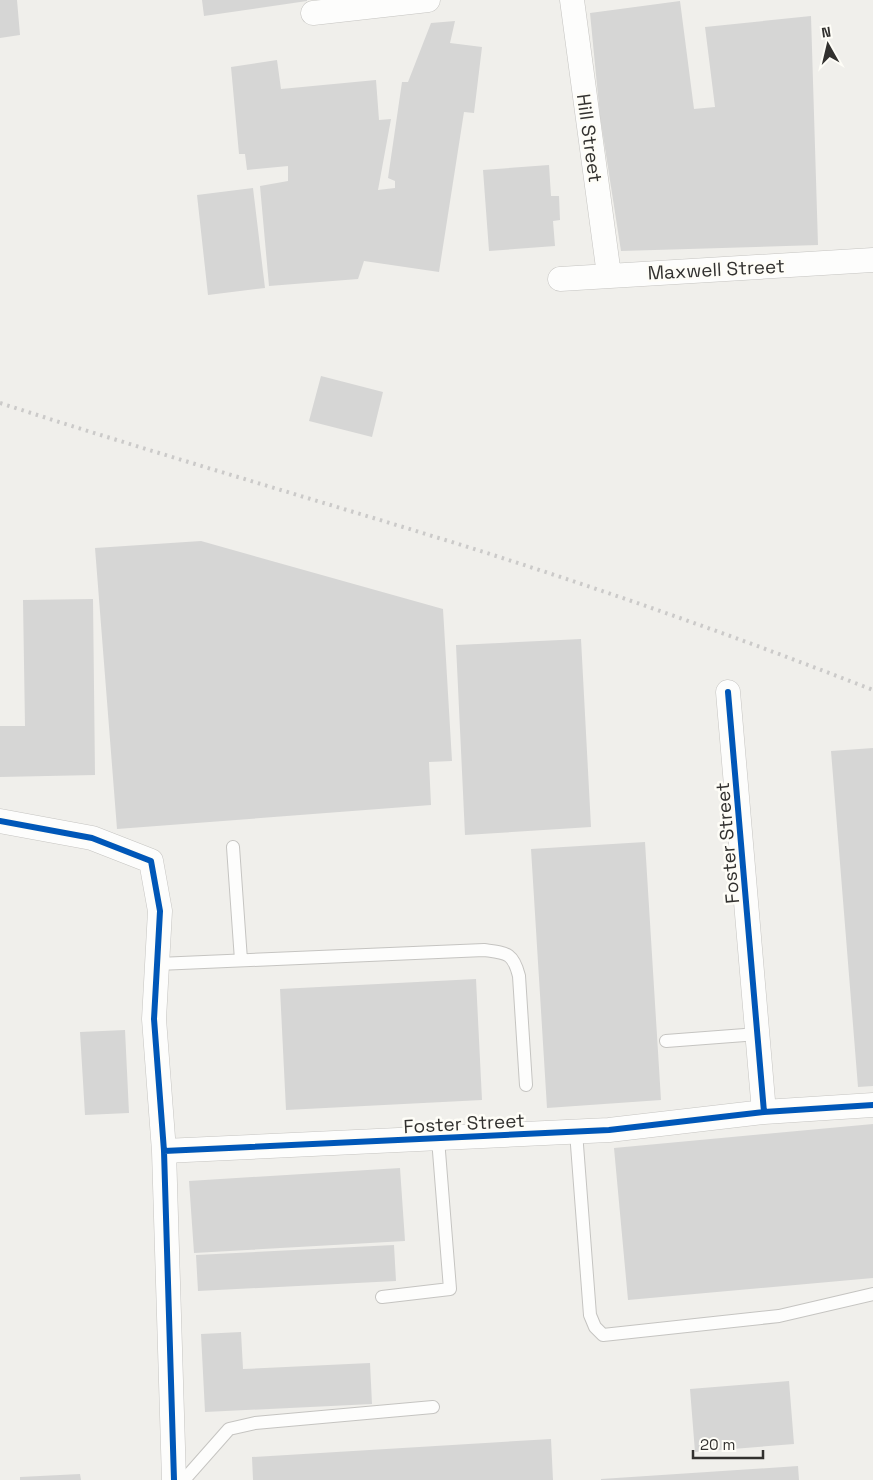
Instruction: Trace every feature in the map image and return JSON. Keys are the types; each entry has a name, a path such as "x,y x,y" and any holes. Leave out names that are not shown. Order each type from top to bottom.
{"street":[{"path":"313,13 428,0"},
{"name":"Hill Street","path":"572,0 609,275"},
{"name":"Maxwell Street","path":"560,279 873,260"},
{"name":"Foster Street","path":"728,692 764,1112"},
{"path":"0,820 92,838 151,861 160,911 154,1018 164,1151 174,1480"},
{"name":"Foster Street","path":"164,1151 576,1132 764,1112 873,1105"}],"lane":[{"path":"233,848 241,960"},
{"path":"158,964 484,950 504,953 512,957 516,963 519,976 526,1085"},
{"path":"666,1041 758,1034"},
{"path":"576,1132 590,1315 595,1327 603,1335 779,1316 873,1294"},
{"path":"382,1297 450,1289 438,1139"},
{"path":"184,1480 229,1429 255,1423 433,1408"}],"building":[{"path":"0,0 17,0 20,35 0,38"},
{"path":"202,0 307,0 307,1 204,16"},
{"path":"680,1 694,109 715,107 705,27 811,16 818,245 621,251 600,116 590,13"},
{"path":"455,21 450,43 482,47 474,113 464,112 439,272 364,261 358,279 269,286 260,186 288,181 288,166 247,170 245,154 239,154 231,67 277,60 281,89 376,80 379,120 391,119 378,190 395,188 395,181 388,178 402,82 408,82 431,23"},
{"path":"549,165 551,196 559,196 560,220 553,221 555,246 489,251 483,170"},
{"path":"253,188 265,288 208,295 197,195"},
{"path":"321,376 383,392 372,437 309,421"},
{"path":"201,541 443,609 452,761 429,762 431,805 117,829 95,548"},
{"path":"93,599 95,775 0,777 0,726 25,726 23,600"},
{"path":"581,639 591,827 465,835 456,645"},
{"path":"873,748 873,1086 858,1087 831,751"},
{"path":"645,842 661,1100 547,1108 531,849"},
{"path":"476,979 482,1100 286,1110 280,989"},
{"path":"125,1030 129,1113 85,1115 80,1032"},
{"path":"873,1124 873,1278 628,1300 614,1148"},
{"path":"400,1168 405,1241 194,1253 189,1181"},
{"path":"394,1245 396,1281 198,1291 196,1255"},
{"path":"241,1332 243,1369 370,1363 372,1404 205,1412 201,1334"},
{"path":"789,1381 794,1444 695,1452 690,1389"},
{"path":"551,1439 553,1480 253,1480 252,1457"},
{"path":"798,1466 799,1480 601,1480 601,1479"},
{"path":"80,1474 81,1480 20,1480 20,1477"}],"railway":[{"path":"0,403 560,577 717,631 873,690"}],"cycle path":[{"path":"728,692 764,1112"},
{"path":"0,821 92,838 151,861 160,911 154,1019 164,1151 174,1480"},
{"path":"164,1151 609,1130 764,1112 873,1105"}]}
